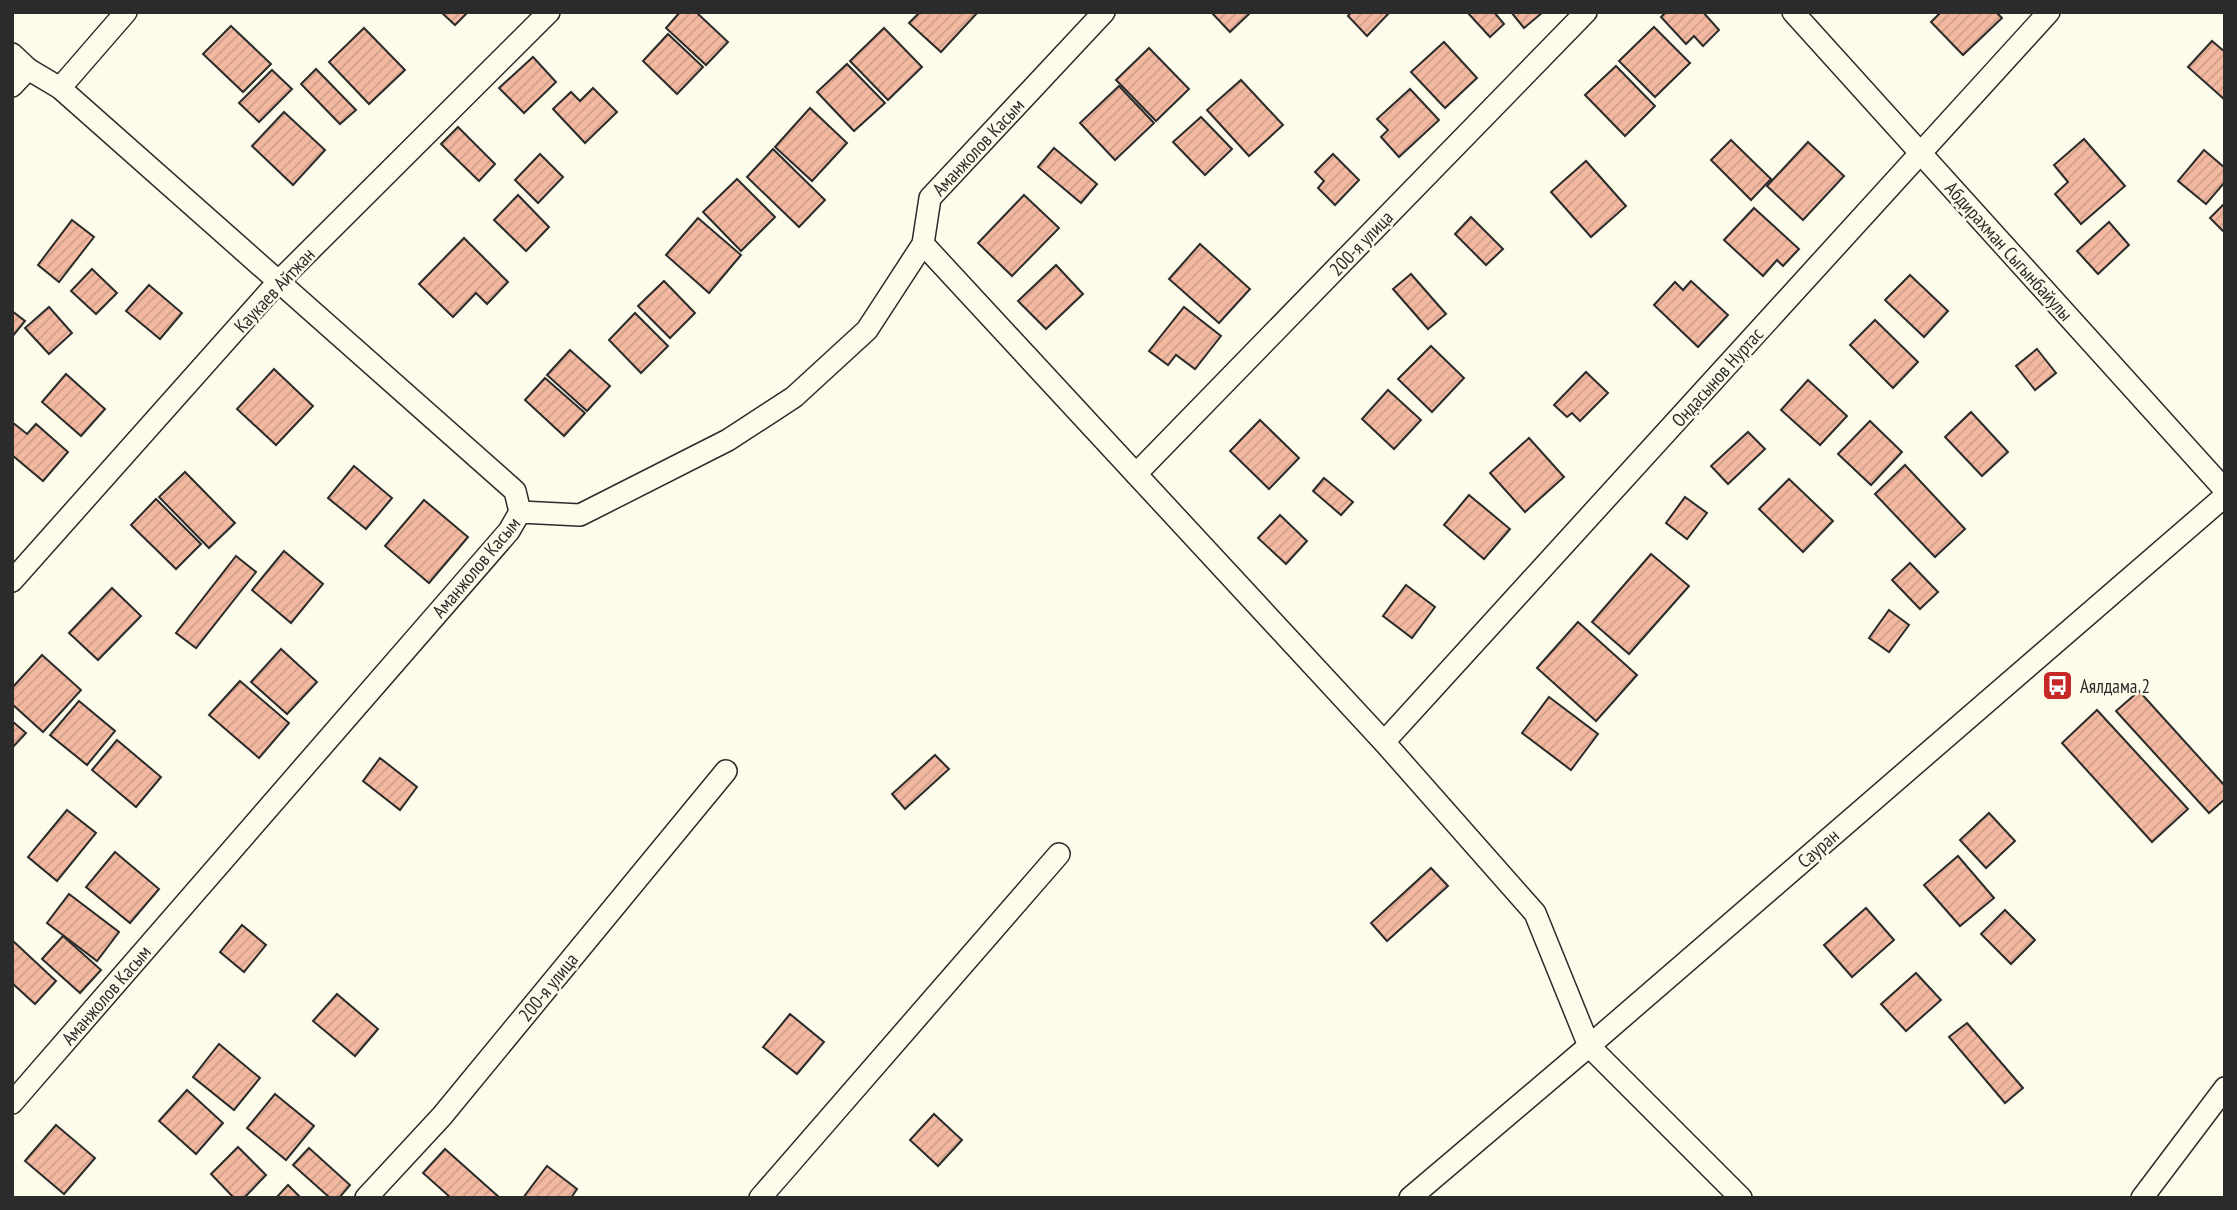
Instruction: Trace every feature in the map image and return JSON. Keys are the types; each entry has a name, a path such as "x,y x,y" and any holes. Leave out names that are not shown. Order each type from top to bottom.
{"street":[{"path":"60,88 126,12"},
{"name":"Каукаев Айтжан","path":"12,580 278,282 549,12"},
{"name":"Аманжолов Касым","path":"12,1103 509,531 520,512 580,515 728,440 794,397 867,330 923,244 930,198 1104,12"},
{"name":"200-я улица","path":"1136,474 1586,12"},
{"name":"Абдирахман Сыгынбайулы","path":"1793,12 2225,490"},
{"name":"Ондасынов Нуртас","path":"1384,742 2049,12"},
{"path":"12,86 20,61 60,88 515,491 520,512"},
{"path":"923,244 1384,742 1535,912 1589,1046 1741,1198"},
{"name":"Сауран","path":"1410,1198 2225,496"},
{"name":"200-я улица","path":"366,1198 442,1116 726,771"},
{"path":"760,1198 1059,854"},
{"path":"2142,1198 2225,1087"}],"building":[{"path":"441,12 468,12 455,25"},
{"path":"680,12 696,12 728,42 706,65 666,28"},
{"path":"920,12 978,12 941,52 909,23"},
{"path":"1211,12 1251,12 1230,32"},
{"path":"1351,12 1390,12 1367,36 1348,16"},
{"path":"1467,12 1494,12 1504,24 1490,37"},
{"path":"1511,12 1543,12 1524,28"},
{"path":"1666,12 1703,12 1719,30 1703,46 1694,36 1686,44 1661,17"},
{"path":"1941,12 1996,12 2002,18 1963,55 1931,22"},
{"path":"231,26 271,64 243,92 203,54"},
{"path":"1654,27 1690,63 1655,97 1619,61"},
{"path":"364,28 405,70 369,104 329,62"},
{"path":"884,28 922,67 888,100 850,61"},
{"path":"668,34 703,67 677,94 643,61"},
{"path":"2212,41 2225,52 2225,100 2188,67"},
{"path":"1444,42 1477,78 1445,108 1411,72"},
{"path":"1149,48 1189,89 1156,121 1116,80"},
{"path":"533,57 556,82 524,113 499,88"},
{"path":"847,64 885,103 854,131 817,92"},
{"path":"1616,66 1655,106 1625,136 1585,95"},
{"path":"316,69 356,110 340,124 301,84"},
{"path":"272,70 292,89 259,122 239,103"},
{"path":"1241,80 1283,125 1249,156 1207,110"},
{"path":"1119,86 1154,123 1115,160 1080,123"},
{"path":"593,88 617,112 585,143 553,109 571,92 580,101"},
{"path":"1410,89 1439,120 1399,157 1381,137 1388,130 1377,119"},
{"path":"810,108 847,143 812,181 775,147"},
{"path":"284,112 325,150 293,185 252,146"},
{"path":"1201,117 1232,149 1205,175 1173,142"},
{"path":"458,127 495,164 479,181 441,144"},
{"path":"2084,139 2125,186 2081,224 2055,194 2068,182 2054,165"},
{"path":"1731,140 1771,179 1751,200 1711,160"},
{"path":"1808,142 1844,176 1803,220 1767,186"},
{"path":"1054,148 1097,184 1081,203 1038,167"},
{"path":"773,149 825,200 799,227 747,177"},
{"path":"2204,150 2225,168 2225,182 2206,204 2178,181"},
{"path":"540,154 563,177 538,203 515,180"},
{"path":"1333,154 1359,180 1335,205 1318,188 1324,181 1315,172"},
{"path":"1586,161 1626,206 1591,237 1551,192"},
{"path":"737,179 775,217 741,251 703,212"},
{"path":"518,195 549,227 526,251 494,220"},
{"path":"1024,195 1059,228 1012,276 978,243"},
{"path":"2225,203 2225,233 2210,218"},
{"path":"1754,208 1799,249 1783,266 1777,260 1763,276 1724,240"},
{"path":"1471,217 1503,249 1486,265 1455,234"},
{"path":"698,218 741,255 709,293 666,255"},
{"path":"72,220 94,237 59,282 38,265"},
{"path":"2109,222 2129,245 2098,274 2077,251"},
{"path":"464,238 508,282 487,304 476,293 453,317 419,284"},
{"path":"1200,244 1250,289 1219,323 1169,279"},
{"path":"1056,265 1083,294 1046,329 1018,301"},
{"path":"92,269 117,293 96,314 71,291"},
{"path":"1411,274 1446,314 1428,329 1393,289"},
{"path":"1910,275 1948,311 1924,337 1885,300"},
{"path":"664,281 695,313 670,338 638,306"},
{"path":"1691,281 1728,315 1698,347 1654,305 1675,282 1683,290"},
{"path":"149,285 182,313 160,339 126,311"},
{"path":"49,307 72,333 49,354 25,328"},
{"path":"1184,307 1221,336 1195,369 1176,355 1168,365 1149,351"},
{"path":"12,311 25,321 12,337"},
{"path":"635,313 668,346 641,373 609,340"},
{"path":"1875,320 1918,362 1893,388 1850,345"},
{"path":"1431,346 1464,378 1432,412 1398,379"},
{"path":"2037,349 2056,373 2035,390 2016,366"},
{"path":"570,350 610,386 587,411 547,375"},
{"path":"274,369 313,406 276,445 237,409"},
{"path":"1586,372 1608,393 1580,421 1572,413 1567,417 1554,405"},
{"path":"66,374 105,409 81,436 42,402"},
{"path":"545,378 585,413 564,436 525,400"},
{"path":"1808,380 1847,416 1820,445 1781,410"},
{"path":"1388,390 1421,420 1394,449 1362,419"},
{"path":"1971,412 2008,452 1982,476 1945,437"},
{"path":"1260,420 1299,458 1269,489 1230,451"},
{"path":"1870,421 1902,452 1871,485 1838,454"},
{"path":"12,422 27,434 36,424 68,452 43,481 12,455"},
{"path":"1748,432 1765,449 1728,484 1711,466"},
{"path":"1529,438 1564,477 1525,512 1490,473"},
{"path":"1905,465 1965,529 1935,557 1875,494"},
{"path":"354,466 392,498 366,529 328,498"},
{"path":"185,472 235,523 209,548 159,497"},
{"path":"1324,478 1353,502 1341,515 1313,491"},
{"path":"1789,479 1833,521 1803,552 1759,509"},
{"path":"1469,495 1510,529 1484,559 1444,525"},
{"path":"1685,497 1707,513 1687,539 1666,523"},
{"path":"156,499 201,544 176,569 131,525"},
{"path":"424,500 468,537 429,583 385,546"},
{"path":"1280,515 1307,541 1286,564 1258,538"},
{"path":"284,551 323,584 291,623 252,590"},
{"path":"1651,554 1689,586 1629,654 1592,622"},
{"path":"236,556 256,572 196,648 176,633"},
{"path":"1910,563 1938,592 1920,609 1892,580"},
{"path":"1406,585 1435,607 1412,638 1383,616"},
{"path":"112,588 141,616 98,660 69,633"},
{"path":"1889,610 1909,625 1889,652 1869,638"},
{"path":"1578,622 1637,675 1596,721 1537,668"},
{"path":"281,649 317,682 287,714 251,682"},
{"path":"42,655 81,690 43,732 12,704 12,688"},
{"path":"240,681 289,723 259,758 209,715"},
{"path":"2139,691 2225,786 2225,799 2209,813 2116,711"},
{"path":"1549,697 1598,734 1571,770 1522,733"},
{"path":"79,701 115,731 87,765 50,735"},
{"path":"2097,710 2188,809 2152,842 2062,743"},
{"path":"12,721 26,733 12,748"},
{"path":"117,740 161,777 136,807 92,770"},
{"path":"935,755 949,769 905,809 892,794"},
{"path":"380,758 417,787 400,810 363,781"},
{"path":"67,810 96,833 57,881 28,857"},
{"path":"1989,813 2015,841 1986,868 1960,840"},
{"path":"115,852 159,889 130,923 86,887"},
{"path":"1958,856 1994,898 1960,926 1924,885"},
{"path":"1431,868 1448,886 1387,941 1371,923"},
{"path":"69,894 119,932 97,961 47,923"},
{"path":"1866,908 1894,940 1852,977 1824,945"},
{"path":"2005,910 2035,940 2011,964 1981,934"},
{"path":"242,925 266,945 244,972 220,952"},
{"path":"63,936 101,970 80,993 42,959"},
{"path":"12,940 56,981 35,1004 12,983"},
{"path":"1916,973 1941,1000 1906,1031 1881,1004"},
{"path":"337,994 378,1029 355,1056 313,1021"},
{"path":"790,1014 824,1042 797,1074 763,1047"},
{"path":"1967,1023 2023,1088 2005,1103 1949,1037"},
{"path":"219,1044 260,1078 234,1110 193,1077"},
{"path":"187,1090 223,1123 196,1154 159,1121"},
{"path":"275,1094 314,1126 286,1160 247,1128"},
{"path":"934,1114 962,1140 938,1166 910,1140"},
{"path":"56,1125 95,1158 64,1194 25,1161"},
{"path":"238,1147 266,1175 244,1198 234,1198 211,1174"},
{"path":"309,1148 350,1185 339,1198 330,1198 293,1165"},
{"path":"445,1149 500,1198 451,1198 423,1173"},
{"path":"547,1166 577,1189 571,1198 523,1198"},
{"path":"288,1185 301,1198 276,1198"}],"place":[{"name":"Аялдама 2","path":"2057,686"}]}
